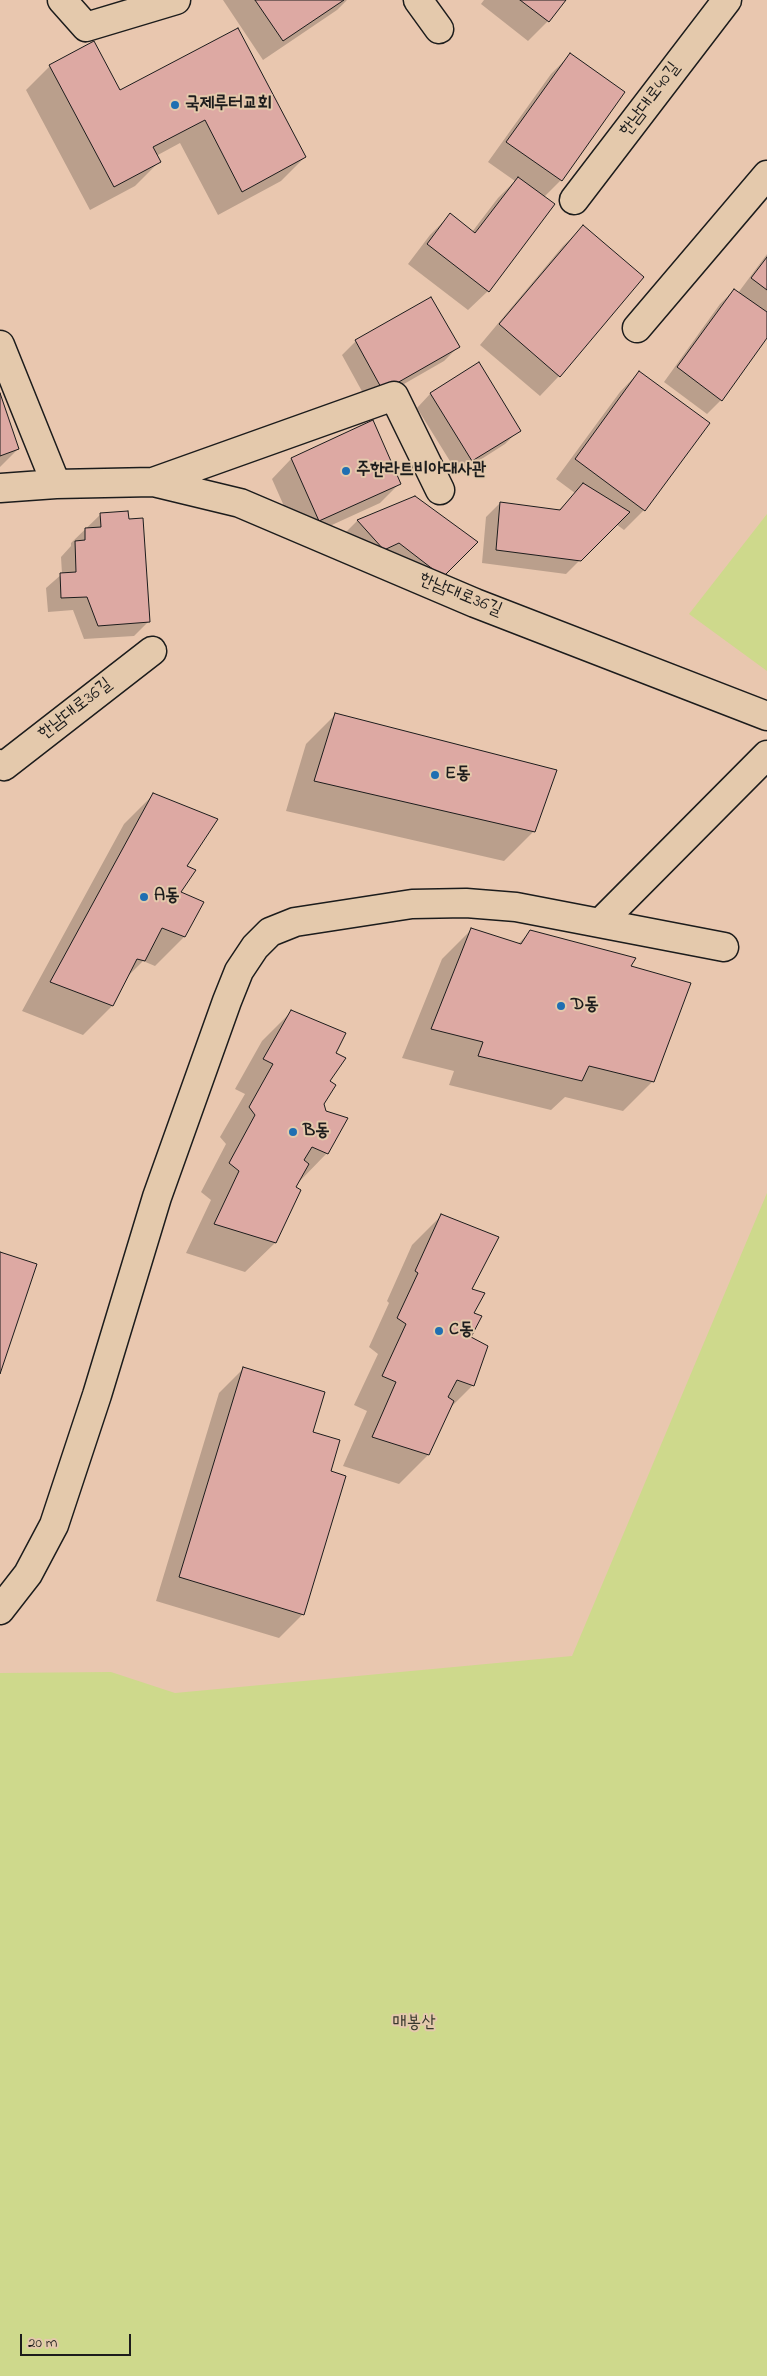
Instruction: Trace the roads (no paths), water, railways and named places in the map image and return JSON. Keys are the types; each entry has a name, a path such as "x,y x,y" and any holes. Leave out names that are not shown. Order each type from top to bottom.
{"street":[{"path":"62,0 86,27 176,0"},
{"path":"418,0 439,29"},
{"name":"한남대로40길","path":"574,200 728,0"},
{"path":"637,328 767,175"},
{"path":"0,345 56,484"},
{"name":"한남대로36길","path":"153,482 394,396 440,490"},
{"name":"한남대로36길","path":"0,488 56,484 153,482 240,504 475,603 767,716"},
{"name":"한남대로36길","path":"0,764 4,766 152,651"},
{"path":"601,922 767,756"},
{"path":"0,1610 28,1574 54,1525 97,1395 157,1198 230,993 239,971 254,947 270,932 296,922 412,904 466,903 516,907 724,946"}],"place":[{"name":"국제루터교회","path":"175,105"},
{"name":"주한라트비아대사관","path":"346,471"},
{"name":"E동","path":"435,775"},
{"name":"A동","path":"144,897"},
{"name":"D동","path":"561,1006"},
{"name":"B동","path":"293,1132"},
{"name":"C동","path":"439,1331"}],"park label":[{"name":"매봉산","path":"414,2024"}]}
